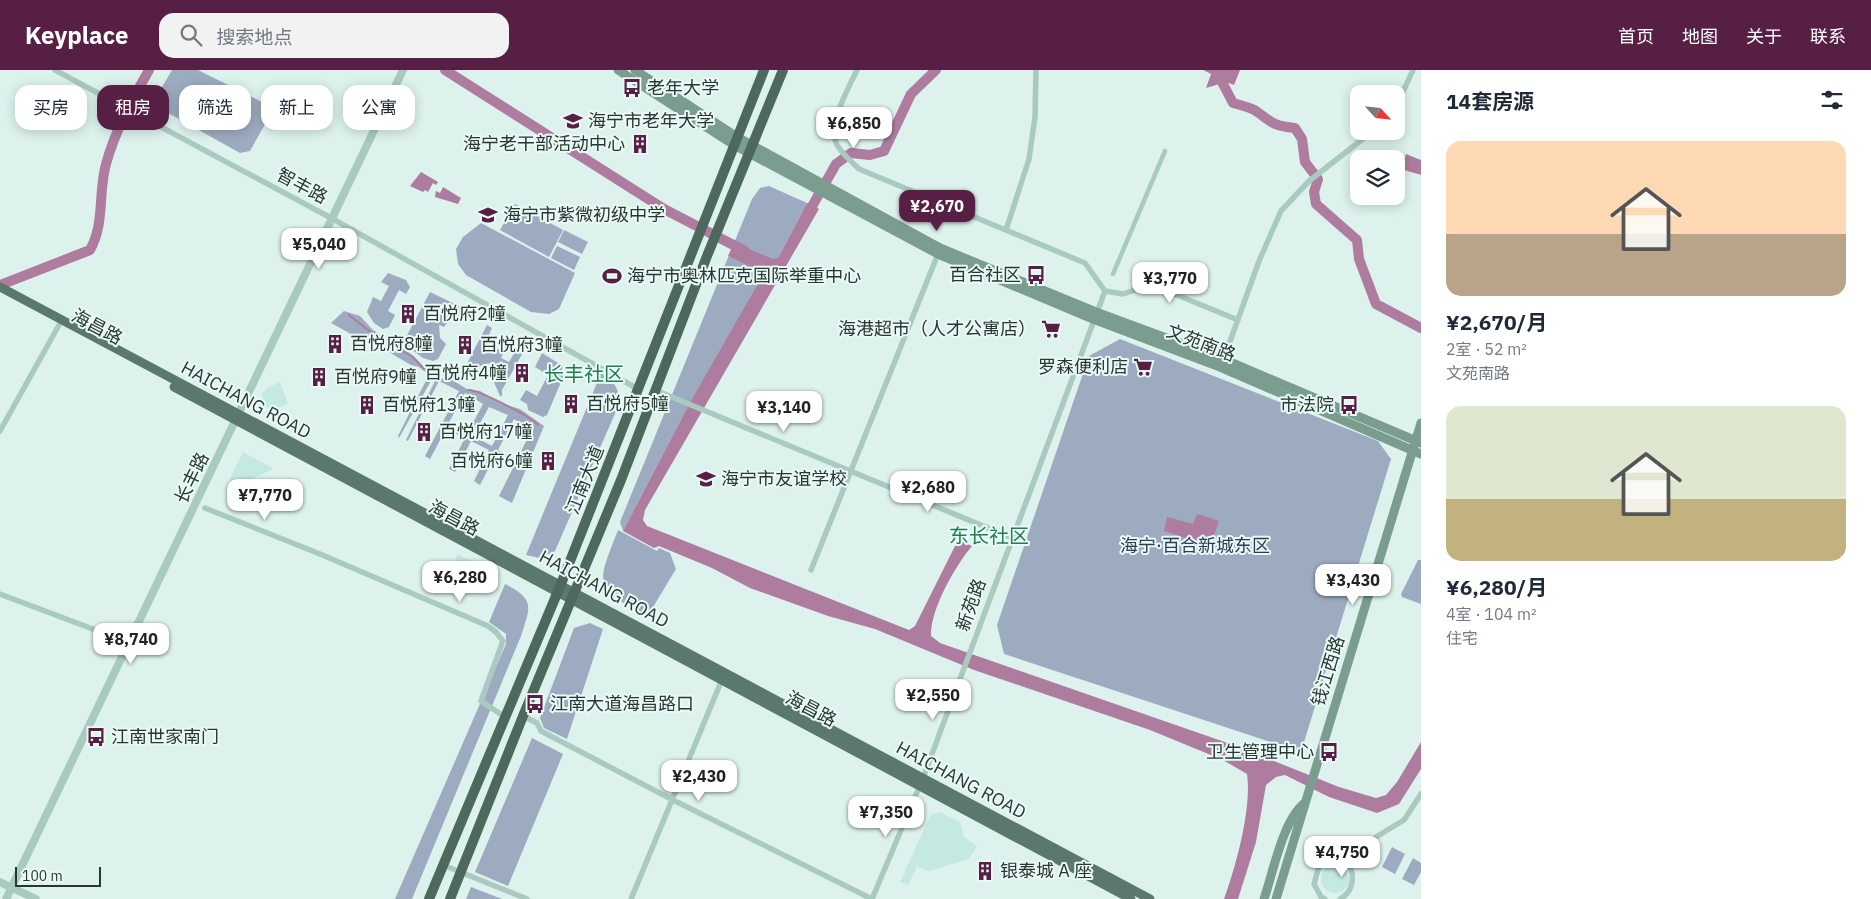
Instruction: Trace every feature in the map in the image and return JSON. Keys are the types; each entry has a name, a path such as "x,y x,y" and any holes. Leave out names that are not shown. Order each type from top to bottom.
{"highway":[{"name":"江南大道","path":"429,899 559,588 764,70"},
{"name":"江南大道","path":"450,899 523,716 574,595 723,215 783,70"}],"main road":[{"path":"618,70 736,141 835,194"},
{"path":"635,70 736,141"},
{"name":"文苑南路","path":"835,194 938,254 1095,316 1222,363 1418,442"},
{"name":"文苑南路","path":"835,194 940,248 1095,316"},
{"name":"海昌路","path":"0,287 59,325 237,418"},
{"name":"海昌路","path":"0,292 12,296"},
{"name":"HAICHANG ROAD","path":"12,296 237,418 559,588"},
{"name":"文苑南路","path":"1222,363 1417,452"},
{"name":"钱江西路","path":"1276,899 1417,452 1421,423"},
{"path":"559,588 723,676"},
{"name":"HAICHANG ROAD","path":"723,676 1150,899"},
{"path":"921,781 1131,899"},
{"path":"1264,899 1290,822 1296,810 1305,803"}],"street":[{"name":"智丰路","path":"55,70 331,218 638,389"},
{"name":"长丰路","path":"6,899 403,70"},
{"path":"857,70 840,107 833,132 838,147 858,169 1085,262 1105,291 1123,294 1144,287 1155,286 1238,320"},
{"path":"1006,230 1029,159 1035,117 1036,70"},
{"path":"1405,87 1413,70"},
{"path":"1222,363 1259,261 1281,211 1309,181 1362,140"},
{"path":"1113,274 1165,151"},
{"path":"811,570 938,254"},
{"name":"新苑路","path":"872,899 921,781 1105,291"},
{"path":"0,431 59,325"},
{"path":"655,390 1012,538"},
{"path":"205,508 320,554 496,632 503,641 481,701 505,717"},
{"path":"0,594 130,643"},
{"path":"631,899 723,676"},
{"path":"523,716 537,724 542,731 671,799 872,899"},
{"path":"1347,860 1404,820 1421,794"},
{"path":"1324,899 1314,884 1319,866 1333,855 1347,860 1353,871 1352,885 1344,897 1340,899"},
{"path":"443,865 527,899"},
{"path":"0,882 36,899"}],"green space":[{"path":"172,70 198,70 228,85 179,85 179,119 169,113 169,85 163,85"},
{"path":"251,96 261,102 262,130 250,151 240,153 199,130 251,130"},
{"path":"769,186 807,203 778,258 688,406 623,531 620,522 752,199 760,188"},
{"path":"515,204 563,230 549,257 500,230"},
{"path":"481,223 575,273 559,309 549,314 531,312 466,275 458,264 456,249 463,237"},
{"path":"564,230 588,242 582,254 558,242"},
{"path":"557,246 580,257 574,270 551,258"},
{"path":"388,273 406,280 410,287 406,294 399,290 388,311 395,315 389,327 383,329 374,323 367,312 373,297 381,301 389,286 381,282"},
{"path":"430,292 459,306 462,311 458,321 450,318 444,327 439,325 440,338 446,344 438,359 433,361 423,358 403,343"},
{"path":"344,311 360,316 373,330 411,354 424,367 438,374 432,379 399,438 398,436 412,408 391,398 393,394 414,404 429,375 419,367 411,365 363,337 358,338 331,323"},
{"path":"487,325 492,328 484,346 493,351 495,348 504,352 501,358 509,362 519,345 523,344 526,347 502,390 502,396 500,396 493,380 499,370 492,364 480,366 472,375 462,373"},
{"name":"海宁·百合新城东区","path":"1120,339 1378,441 1391,459 1301,752 1004,654 997,625 1089,356"},
{"path":"542,353 563,366 561,372 564,375 547,415 543,417 528,410 527,404 520,400 526,390 537,396 548,375 535,367"},
{"path":"601,373 614,384 618,392 617,409 555,551 540,558 526,555"},
{"path":"447,377 467,389 480,391 500,403 520,409 544,426 512,503 499,496 515,464 496,454 480,485 474,481 489,450 471,441 455,472 449,469 465,438 446,429 430,459 425,456 459,391 439,381 408,441 406,440 435,381","holes":["465,393 483,404 467,434 448,424","489,407 508,415 492,446 473,436","514,419 531,431 517,460 498,450"]},
{"path":"618,530 657,551 659,548 670,553 676,569 647,617 629,607 608,591 604,583 603,574"},
{"path":"1418,560 1421,560 1421,604 1402,597 1401,594"},
{"path":"505,584 522,595 528,605 527,618 521,636 412,899 395,899 506,644 506,634 489,622"},
{"path":"590,623 603,629 567,739 544,728 540,718 574,628"},
{"path":"532,738 563,754 508,886 475,872"},
{"path":"1392,847 1405,854 1395,874 1382,867"},
{"path":"1413,858 1421,863 1421,872 1414,885 1402,879"},
{"path":"471,887 502,899 466,899"}],"shaded area":[{"path":"1203,70 1240,70 1234,85 1226,82 1206,88 1211,74"},
{"path":"1406,154 1421,160 1421,175 1405,170"},
{"path":"421,172 438,182 436,185 433,183 428,192 425,190 423,192 410,186"},
{"path":"443,187 461,198 458,204 435,197 436,191 440,193"},
{"path":"807,203 819,209 645,510 643,520 647,526 909,630 915,626 958,540 972,546 951,576 939,601 931,636 940,643 1239,747 1339,787 1376,798 1386,795 1397,782 1421,742 1421,769 1399,804 1377,813 1329,797 1285,775 1276,777 1266,785 1256,842 1238,899 1224,899 1242,837 1247,803 1247,774 1223,760 1150,730 974,670 875,629 828,616 750,588 712,568 659,546 654,548 623,531 688,406 759,282 762,272 728,256 734,243 773,259 778,258"},
{"path":"280,382 288,404 275,409 265,407 262,394 267,388"},
{"path":"243,452 274,469 240,484 229,480"},
{"path":"1197,514 1219,521 1210,546 1164,531 1167,517 1193,524"},
{"path":"458,554 488,571 479,578 464,575 455,558"},
{"path":"940,812 961,823 964,837 977,846 969,859 929,871 917,867 908,885 900,882 931,814"},
{"path":"1335,865 1345,869 1349,879 1345,889 1335,893 1325,889 1321,879 1325,869"}],"waterway":[{"path":"0,285 90,250 98,230 106,164 124,116 149,70"},
{"path":"445,70 664,209 745,251"},
{"path":"806,217 836,164 851,153 870,155 884,151 911,94 936,70"},
{"path":"1221,70 1222,82 1233,103 1254,110 1277,125 1295,128 1302,139 1305,162 1318,179 1314,192 1316,204 1357,240 1359,259 1376,304 1421,328"},
{"path":"349,315 372,333 413,357 424,369"},
{"path":"468,390 504,404 538,425"}],"place":[{"name":"老年大学","path":"632,88"},
{"name":"海宁市老年大学","path":"573,121"},
{"name":"海宁老干部活动中心","path":"640,144"},
{"name":"海宁市紫微初级中学","path":"488,215"},
{"name":"百合社区","path":"1036,275"},
{"name":"海宁市奥林匹克国际举重中心","path":"612,276"},
{"name":"百悦府2幢","path":"408,314"},
{"name":"海港超市（人才公寓店）","path":"1051,329"},
{"name":"百悦府8幢","path":"335,344"},
{"name":"百悦府3幢","path":"465,345"},
{"name":"罗森便利店","path":"1143,367"},
{"name":"百悦府4幢","path":"522,373"},
{"name":"百悦府9幢","path":"319,377"},
{"name":"百悦府5幢","path":"571,404"},
{"name":"百悦府13幢","path":"367,405"},
{"name":"市法院","path":"1349,405"},
{"name":"百悦府17幢","path":"424,432"},
{"name":"百悦府6幢","path":"548,461"},
{"name":"海宁市友谊学校","path":"706,479"},
{"name":"江南大道海昌路口","path":"535,704"},
{"name":"江南世家南门","path":"96,737"},
{"name":"卫生管理中心","path":"1329,752"},
{"name":"银泰城 A 座","path":"985,871"}],"district":[{"name":"长丰社区","path":"584,374"},
{"name":"东长社区","path":"989,536"}]}
